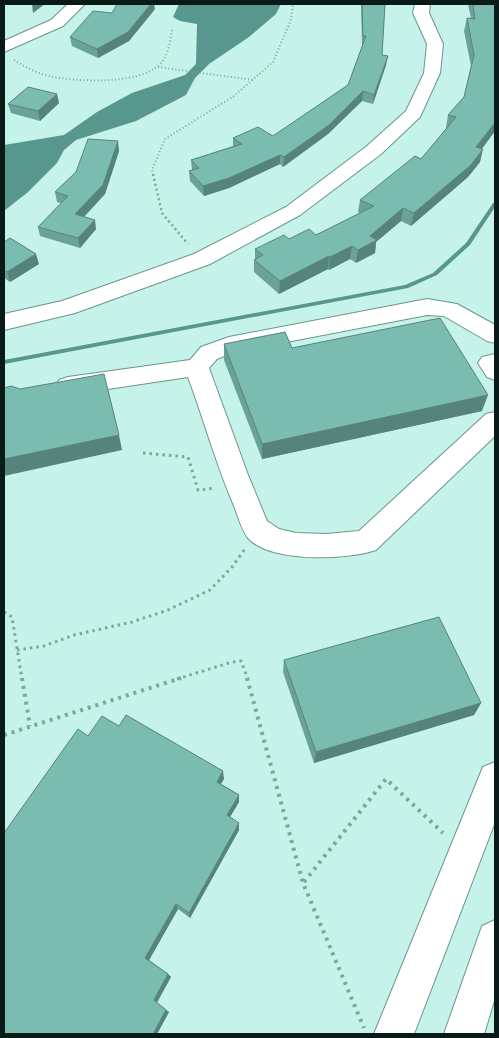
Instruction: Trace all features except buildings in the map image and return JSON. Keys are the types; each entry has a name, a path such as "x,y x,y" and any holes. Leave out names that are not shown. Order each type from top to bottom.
{"street":[{"path":"8,53 57,23 77,4"},
{"path":"4,322 67,308 202,259 292,211 374,150 414,113 432,73 435,44 421,13 422,4"},
{"path":"44,390 197,367 209,352 228,345 427,308 449,309 495,336"},
{"path":"495,362 490,363 495,371"},
{"path":"197,367 238,486 258,531 284,543 307,546 346,546 366,542 495,421"},
{"path":"394,1034 495,779"},
{"path":"464,1034 495,939"}],"path":[{"path":"202,259 162,213 152,170 165,139 234,96 273,62 291,20 293,4"},
{"path":"158,67 169,48 172,29"},
{"path":"8,53 38,72 80,81 128,78 158,67 253,80"},
{"path":"143,454 188,457 198,490 238,486"},
{"path":"17,650 44,646 74,635 132,622 168,610 210,590 232,567 258,531"},
{"path":"4,612 12,617 30,726"},
{"path":"4,735 232,662 241,661 245,669 303,883 366,1034"},
{"path":"303,883 386,779 465,854"}],"water":[{"path":"179,4 281,4 276,14 249,37 209,64 195,78 186,95 136,121 76,140 64,150 57,163 28,192 4,211 4,145 64,135 97,112 132,93 185,75 196,64 197,24 180,21 173,17"}],"waterway":[{"path":"4,362 406,287 435,274 468,244 495,204"}]}
